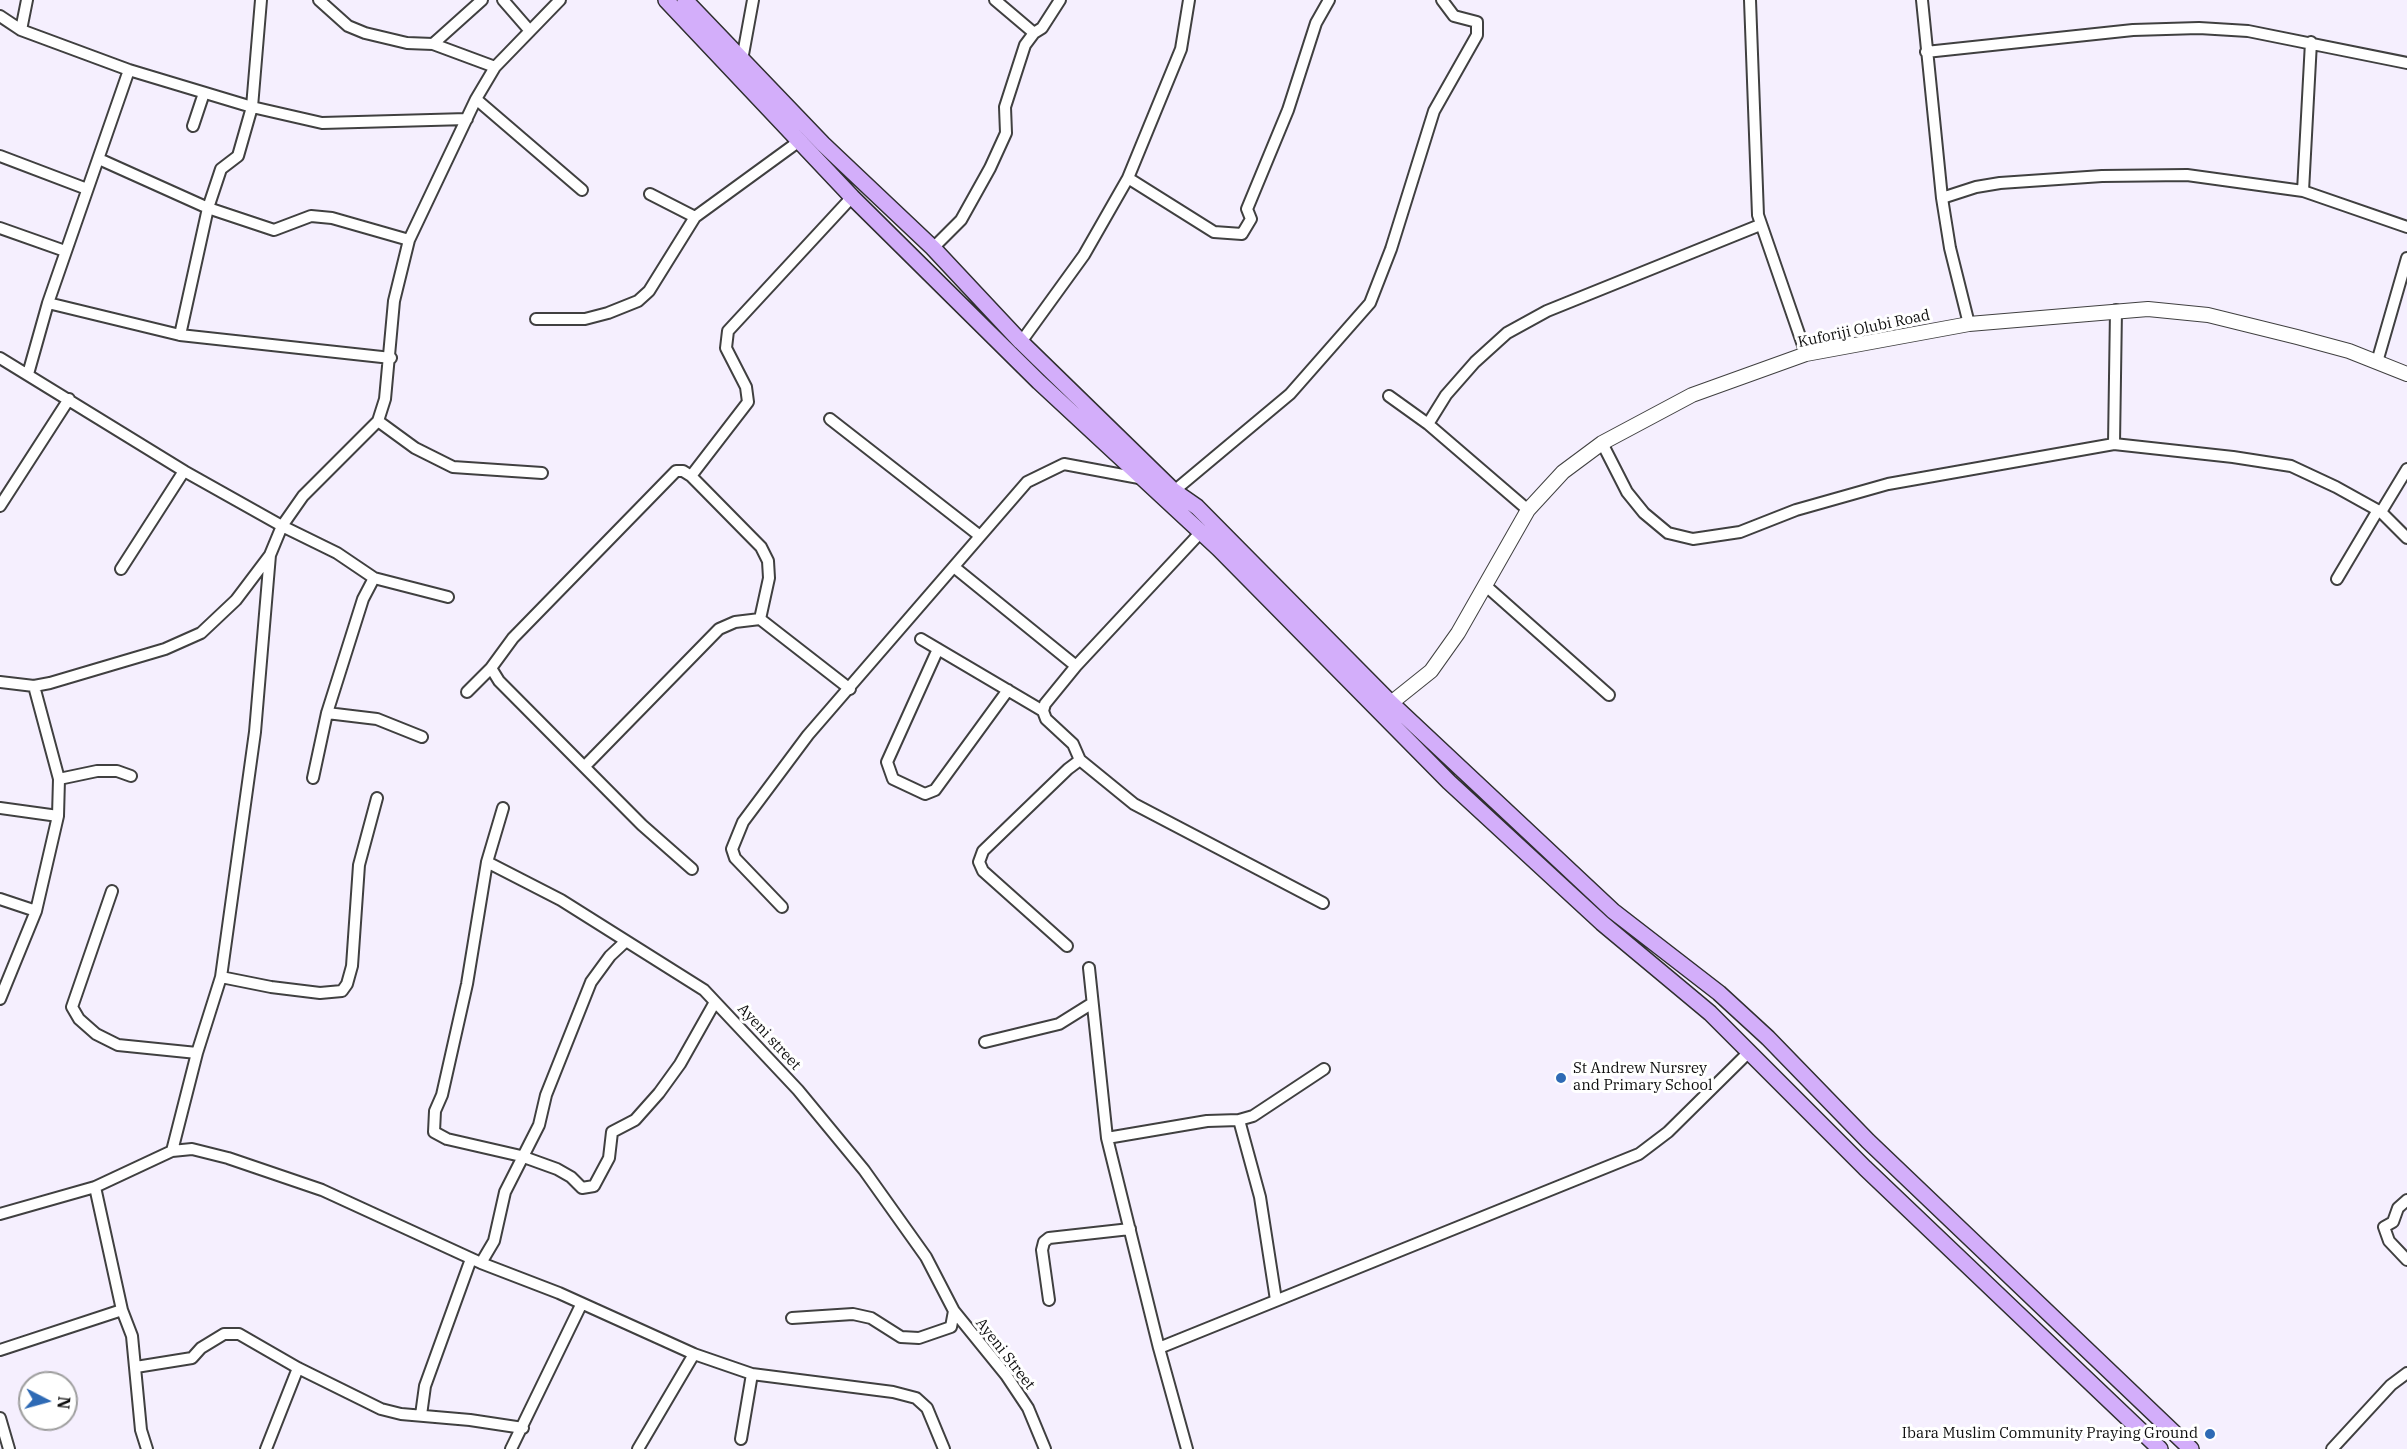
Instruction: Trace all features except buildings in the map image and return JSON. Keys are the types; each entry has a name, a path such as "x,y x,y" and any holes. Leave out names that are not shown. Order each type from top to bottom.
{"main road":[{"path":"666,0 852,197 1139,477 1270,590 1613,911 1694,973 1768,1038 1868,1141 2192,1449"},
{"path":"685,0 823,144 933,248 1021,342 1174,491 1197,507 1270,590 1449,782 1602,923 1710,1013 1865,1168 2160,1449"},
{"path":"1602,923 1613,911"}],"street":[{"path":"21,30 27,0"},
{"path":"180,335 208,208 221,169 238,156 252,107 261,0"},
{"path":"319,0 348,26 365,33 407,43 433,44 495,67"},
{"path":"433,44 482,0"},
{"path":"503,0 530,31"},
{"path":"0,682 34,686 165,649 201,633 236,600 270,555 282,526 303,496 378,421 386,399 394,301 409,240 476,99 495,67 560,0"},
{"path":"742,60 753,0"},
{"path":"995,0 1034,33"},
{"path":"933,248 961,220 990,168 1006,133 1005,107 1025,45 1034,33 1042,28 1060,0"},
{"path":"1021,342 1084,255 1128,178 1180,49 1189,0"},
{"path":"1128,178 1214,232 1242,234 1251,219 1247,209 1288,110 1316,23 1329,0"},
{"path":"1174,491 1290,394 1370,303 1391,249 1434,111 1477,35 1477,22 1455,16 1442,0"},
{"path":"1750,0 1761,225 1806,354"},
{"path":"1922,0 1942,198 1950,248 1969,324"},
{"path":"0,16 21,30 129,70 252,107 322,123 467,119"},
{"path":"1926,52 2133,30 2199,28 2248,31 2407,63"},
{"path":"2303,191 2311,42"},
{"path":"28,374 65,251 129,70"},
{"path":"194,126 204,93"},
{"path":"476,99 582,190"},
{"path":"536,319 585,319 638,301 650,291 695,217 798,142"},
{"path":"0,156 87,189"},
{"path":"99,159 208,208 274,230 311,216 332,218 409,240"},
{"path":"1942,198 1976,187 2000,183 2102,176 2187,175 2303,191 2407,227"},
{"path":"650,194 695,217"},
{"path":"691,476 748,402 746,387 726,348 728,331 852,197"},
{"path":"1428,424 1446,395 1507,333 1547,311 1761,225"},
{"path":"0,228 65,251"},
{"path":"2377,362 2407,258"},
{"path":"48,303 180,335 391,358"},
{"name":"Kuforiji Olubi Road","path":"1391,703 1431,671 1458,633 1528,510 1557,478 1602,443 1692,395 1806,354 1969,324 2148,309 2208,315 2349,351 2407,374"},
{"path":"2114,444 2116,310"},
{"path":"0,358 184,471 282,526 337,553 374,578 448,597"},
{"path":"1389,396 1428,424 1528,510"},
{"path":"0,506 69,399"},
{"path":"830,419 980,536"},
{"path":"378,421 415,448 453,467 542,473"},
{"path":"1602,443 1627,492 1644,513 1668,533 1693,539 1740,532 1796,510 1888,484 2114,444 2291,466 2379,511 2407,538"},
{"path":"782,907 735,858 732,849 743,822 808,735 1026,482 1064,464 1139,477"},
{"path":"2337,579 2407,469"},
{"path":"121,569 184,471"},
{"path":"466,692 491,668 513,638 676,471 683,471 691,476 761,547 765,554 769,578 760,619"},
{"path":"1043,711 1054,691 1076,666 1201,532"},
{"path":"172,1151 197,1053 221,977 255,732 270,555"},
{"path":"954,567 1076,666"},
{"path":"313,778 327,713 363,599 374,578"},
{"path":"1486,586 1609,695"},
{"path":"585,766 719,629 735,622 760,619 850,689"},
{"path":"921,639 1043,711 1046,719 1073,744 1080,760 1134,804 1323,903"},
{"path":"938,649 887,762 893,779 925,794 935,790 1008,690"},
{"path":"491,668 499,681 642,825 692,869"},
{"path":"0,999 36,910 58,816 60,779 34,686"},
{"path":"327,713 377,719 422,737"},
{"path":"1067,946 983,871 979,862 983,851 1068,768 1080,760"},
{"path":"60,779 97,771 117,771 131,776"},
{"path":"221,977 310,992 342,991 347,984 352,966 359,865 377,798"},
{"path":"0,808 58,816"},
{"path":"503,808 487,862 469,974 442,1095 433,1122 434,1132 447,1139 521,1156 557,1169 571,1177 582,1188 594,1186 609,1158 612,1132 635,1120 659,1093 680,1064 715,1002"},
{"name":"Ayeni street","path":"487,862 561,900 704,990 798,1090 864,1170 926,1257 954,1311"},
{"path":"112,891 72,1007 79,1019 96,1034 118,1045 197,1053"},
{"path":"0,899 36,910"},
{"path":"421,1415 425,1386 476,1261 494,1241 503,1198 521,1156 539,1125 546,1095 591,982 610,956 626,941"},
{"path":"1089,968 1091,1004 1107,1138 1159,1348 1187,1449"},
{"path":"985,1042 1059,1024 1091,1004"},
{"path":"1159,1348 1639,1154 1668,1132 1750,1051"},
{"path":"1107,1138 1207,1121 1239,1120 1253,1116 1324,1069"},
{"path":"1239,1120 1260,1197 1276,1300"},
{"path":"0,1214 95,1187 172,1151 192,1149 228,1158 322,1190 476,1261 694,1354 753,1374 893,1392 916,1398 927,1408 944,1449"},
{"path":"95,1187 122,1310 132,1336 141,1430 147,1449"},
{"path":"2407,1200 2398,1208 2393,1222 2384,1227 2389,1241 2407,1260"},
{"path":"1049,1300 1042,1250 1044,1242 1049,1238 1130,1229"},
{"path":"511,1449 582,1305"},
{"path":"0,1350 122,1310"},
{"path":"792,1318 853,1314 872,1318 901,1337 919,1338 951,1327 954,1311"},
{"name":"Ayeni Street","path":"954,1311 1006,1375 1028,1408 1045,1449"},
{"path":"136,1367 192,1358 211,1341 224,1334 239,1334 298,1368 381,1409 523,1428"},
{"path":"638,1449 694,1354"},
{"path":"266,1449 298,1368"},
{"path":"2332,1449 2391,1385 2407,1373"},
{"path":"741,1439 753,1374"},
{"path":"0,1418 9,1449"}],"place":[{"name":"St Andrew Nursrey and Primary School","path":"1561,1078"},
{"name":"Ibara Muslim Community Praying Ground","path":"2210,1434"}]}
